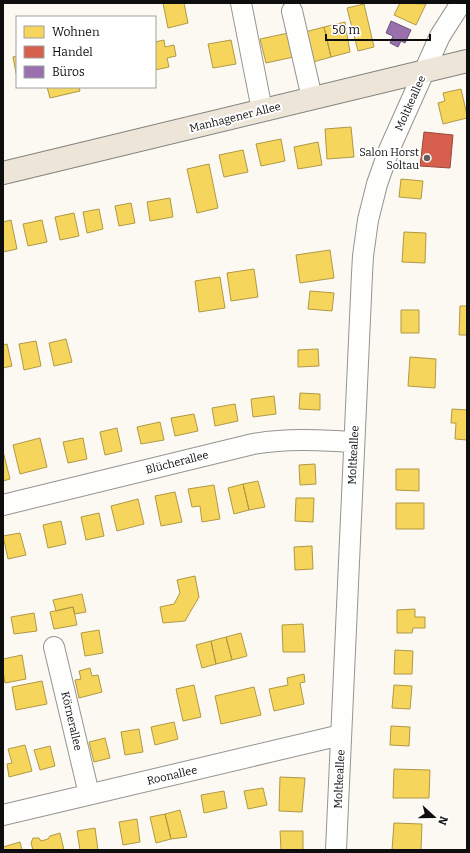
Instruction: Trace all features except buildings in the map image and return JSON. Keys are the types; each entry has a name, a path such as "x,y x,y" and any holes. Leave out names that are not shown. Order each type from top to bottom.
{"main road":[{"name":"Manhagener Allee","path":"3,174 467,60"}],"street":[{"path":"241,3 262,110"},
{"name":"Moltkeallee","path":"336,850 363,256 368,220 377,184 389,150 440,36 461,3"},
{"path":"464,3 463,8 467,20"},
{"path":"292,11 312,98"},
{"name":"Blücherallee","path":"3,505 242,446 268,441 298,439 354,442"},
{"name":"Körnerallee","path":"54,648 89,794"},
{"name":"Roonallee","path":"3,815 341,735"}],"place":[{"name":"Salon Horst Soltau","path":"427,158"}]}
